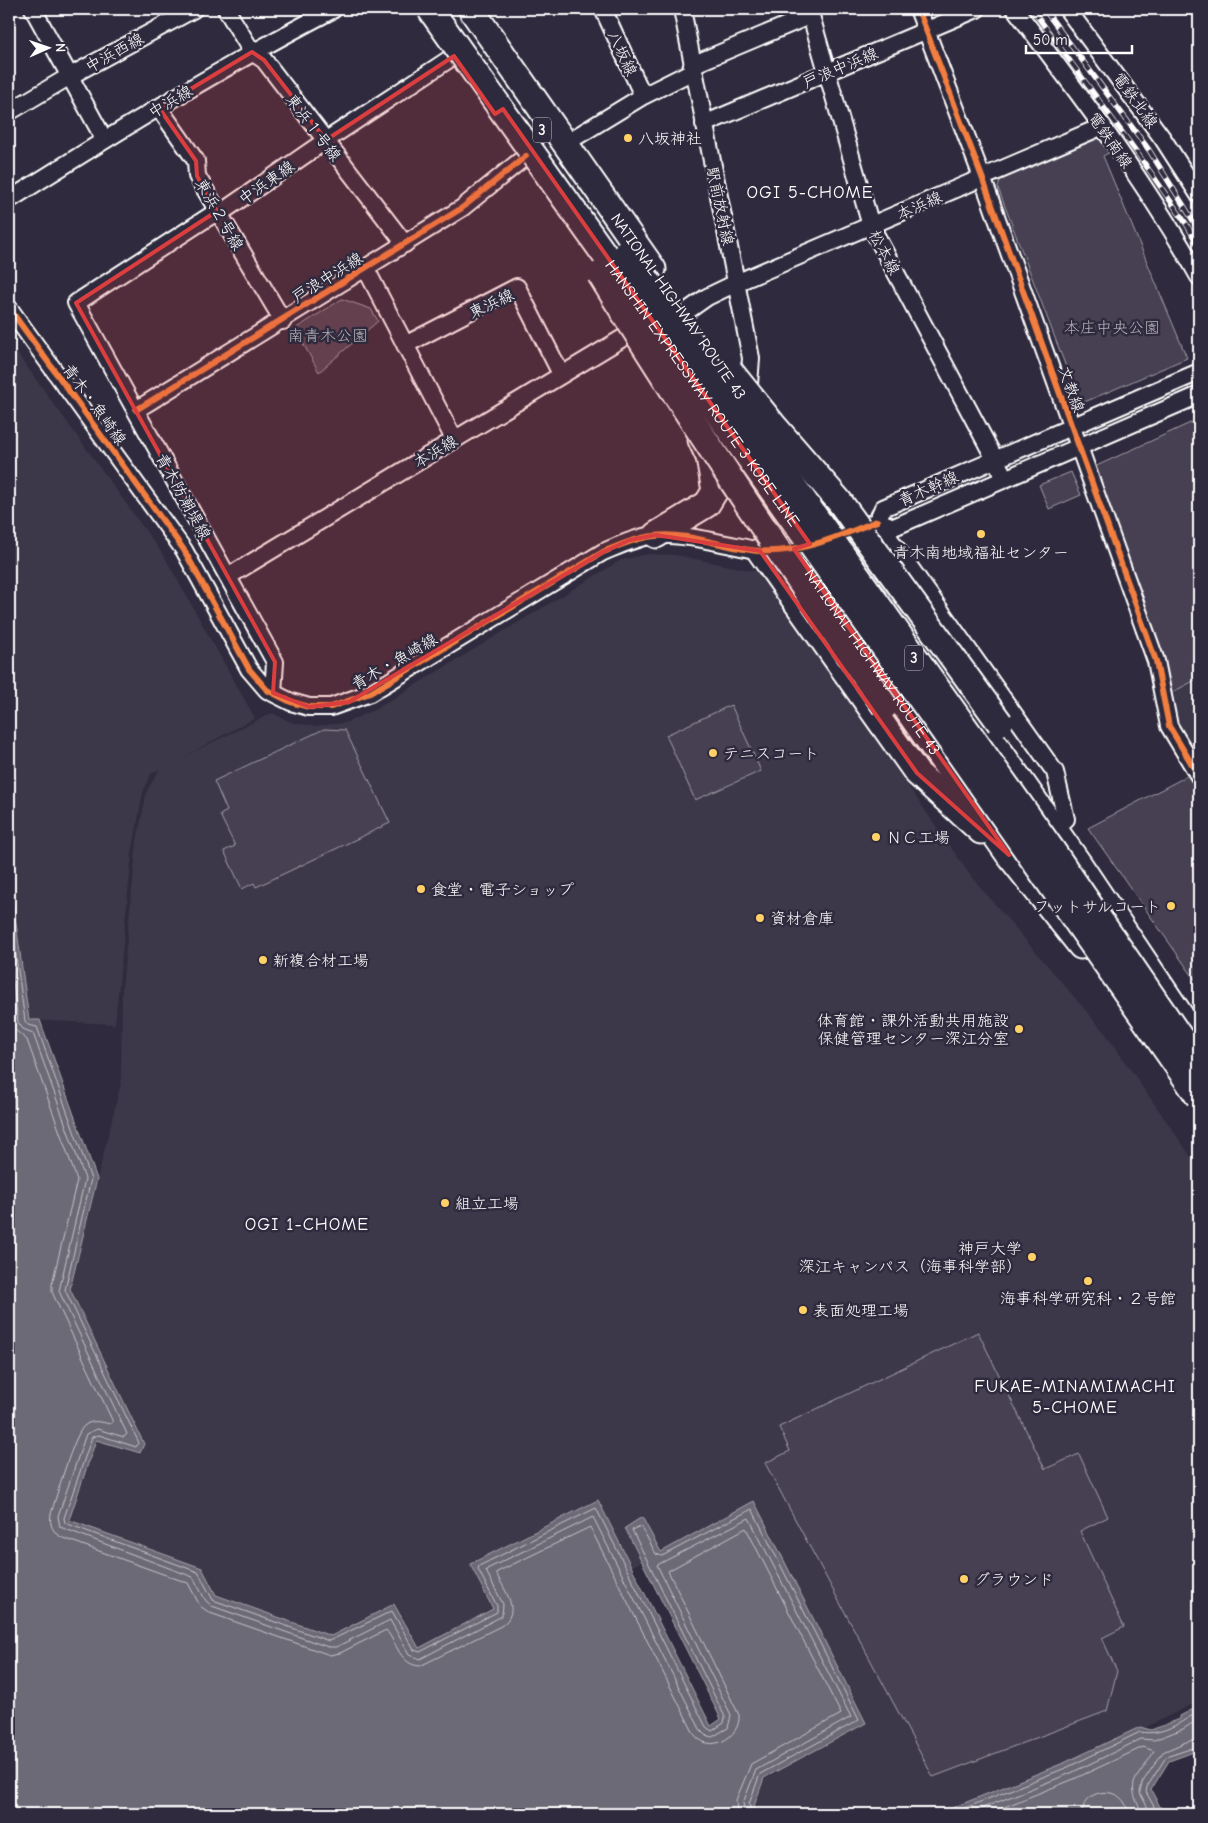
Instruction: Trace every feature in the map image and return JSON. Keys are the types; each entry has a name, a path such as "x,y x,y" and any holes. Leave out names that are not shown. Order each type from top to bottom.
{"highway":[{"name":"NATIONAL HIGHWAY ROUTE 43","path":"420,9 526,149 670,371 1009,855 1120,996 1199,1110"},
{"name":"HANSHIN EXPRESSWAY ROUTE 3 KOBE LINE","path":"430,9 526,149 942,729 1199,1097"},
{"name":"HANSHIN EXPRESSWAY ROUTE 3 KOBE LINE","path":"456,9 1052,850 1199,1065"},
{"name":"NATIONAL HIGHWAY ROUTE 43","path":"471,9 747,405 847,534 1079,864 1198,1039"},
{"path":"526,149 666,382 783,558 885,706 1009,855"},
{"path":"627,252 696,326 774,427 839,502 1000,723 1066,819 1079,864"},
{"path":"656,535 707,504 714,491 709,457 670,371"},
{"path":"760,551 917,773 1009,855"}],"street":[{"path":"33,9 104,139"},
{"name":"中浜西線","path":"9,112 70,76 194,9"},
{"name":"東浜１号線","path":"226,9 252,52 264,60 405,244"},
{"name":"中浜線","path":"9,200 104,139 252,52 334,9"},
{"name":"八坂線","path":"603,9 644,96"},
{"name":"駅前放射線","path":"682,9 692,68 751,358 747,405"},
{"name":"文教線","path":"918,9 982,176 1070,426 1156,661 1169,726 1199,776"},
{"name":"戸浪中浜線","path":"704,124 977,9"},
{"name":"電鉄南線","path":"1015,9 1103,126 1180,242 1199,276"},
{"name":"電鉄北線","path":"1067,9 1163,138 1199,195"},
{"path":"566,143 692,68 810,12"},
{"name":"松本線","path":"810,12 871,226 1005,478"},
{"name":"中浜東線","path":"76,303 210,216 219,214 325,140 454,56"},
{"name":"東浜２号線","path":"159,108 196,161 197,176 283,320"},
{"name":"本浜線","path":"683,314 707,297 736,283 871,226 982,176 1103,126"},
{"name":"戸浪中浜線","path":"136,410 462,208 526,149"},
{"path":"366,269 454,439"},
{"name":"東浜線","path":"405,345 517,287 562,374"},
{"name":"青木防潮堤線","path":"76,303 275,662 273,693"},
{"name":"青木・魚崎線","path":"9,308 184,550 249,669 267,690 291,702 310,707 331,707 370,693 604,552 630,540 656,535 702,540 760,551 794,549 847,534 877,521"},
{"name":"本浜線","path":"229,576 641,327"},
{"name":"青木幹線","path":"1199,372 883,508 877,521 894,527 1199,396"},
{"path":"877,521 1055,772 1066,819"}],"highlighted area":[{"path":"252,52 264,60 326,140 454,56 495,114 503,109 810,544 794,549 1009,855 917,773 760,551 656,535 630,540 603,552 349,702 309,707 273,693 275,662 76,303 217,211 197,176 196,161 159,108"}],"shaded area":[{"path":"9,342 164,556 255,718 183,757 272,713 293,723 315,726 345,723 376,709 621,560 648,554 676,555 759,572 970,875 1105,1033 1199,1168 1199,1701 1106,1747 936,1814 756,1814 752,1807 761,1781 863,1725 753,1504 631,1567 595,1502 470,1564 492,1609 419,1647 395,1603 331,1636 216,1595 202,1568 69,1520 96,1440 139,1454 144,1444 70,1289 121,1083 122,988 137,841 147,791 160,769 151,774 143,792 132,854 115,1024 29,1020 9,876"},
{"path":"1199,678 1199,764 1176,724 1171,693"}],"green space":[{"name":"本庄中央公園","path":"1096,136 1107,142 1112,151 1103,156 1187,358 1080,404 998,188 1001,176"},
{"name":"南青木公園","path":"342,299 371,309 378,321 319,372 295,329"},
{"path":"1199,419 1199,678 1171,693 1163,658 1092,468"},
{"path":"1071,472 1081,495 1049,509 1039,485"},
{"name":"テニスコート","path":"731,705 761,771 695,800 666,735"},
{"path":"324,729 345,730 390,823 256,887 254,883 242,889 224,851 235,846 220,815 227,811 214,781"},
{"name":"フットサルコート","path":"1189,775 1199,793 1199,985 1088,828"},
{"name":"グラウンド","path":"978,1332 1045,1469 1079,1454 1108,1517 1080,1531 1124,1627 1102,1638 1117,1671 1107,1711 933,1777 765,1463 790,1451 779,1427"}],"water":[{"path":"9,871 29,1020 40,1020 97,1179 70,1289 144,1444 140,1453 96,1440 69,1520 202,1568 216,1595 331,1636 394,1604 419,1648 493,1609 470,1564 598,1500 711,1726 721,1719 625,1528 642,1517 661,1552 754,1501 866,1723 764,1778 754,1806 758,1814 9,1814"},
{"path":"1199,1706 1199,1750 1169,1761 1151,1790 1164,1814 1117,1814 1106,1811 1092,1814 937,1814 1066,1762 1140,1727 1151,1730 1180,1719 1180,1716"}],"railway":[{"path":"1032,9 1138,154 1187,225 1199,247"},
{"path":"1044,9 1149,150 1199,230"}],"cycle path":[{"path":"918,9 982,177 1156,661 1169,726 1199,776"},
{"path":"136,410 462,208 526,156"},
{"path":"9,308 184,550 249,669 267,690 291,702 309,707 331,707 370,693 603,552 628,542 666,535 693,538 747,550 789,550 820,543 877,521"}],"place":[{"name":"八坂神社","path":"628,138"},
{"name":"青木南地域福祉センター","path":"981,534"},
{"name":"テニスコート","path":"713,753"},
{"name":"ＮＣ工場","path":"876,837"},
{"name":"食堂・電子ショップ","path":"421,889"},
{"name":"フットサルコート","path":"1171,906"},
{"name":"資材倉庫","path":"760,918"},
{"name":"新複合材工場","path":"263,960"},
{"name":"体育館・課外活動共用施設 保健管理センター深江分室","path":"1019,1029"},
{"name":"組立工場","path":"445,1203"},
{"name":"神戸大学 深江キャンパス（海事科学部）","path":"1032,1257"},
{"name":"海事科学研究科・２号館","path":"1088,1281"},
{"name":"表面処理工場","path":"803,1310"},
{"name":"グラウンド","path":"964,1579"}],"district":[{"name":"OGI 5-CHOME","path":"810,192"},
{"name":"OGI 1-CHOME","path":"307,1224"},
{"name":"FUKAE-MINAMIMACHI 5-CHOME","path":"1075,1396"}]}
